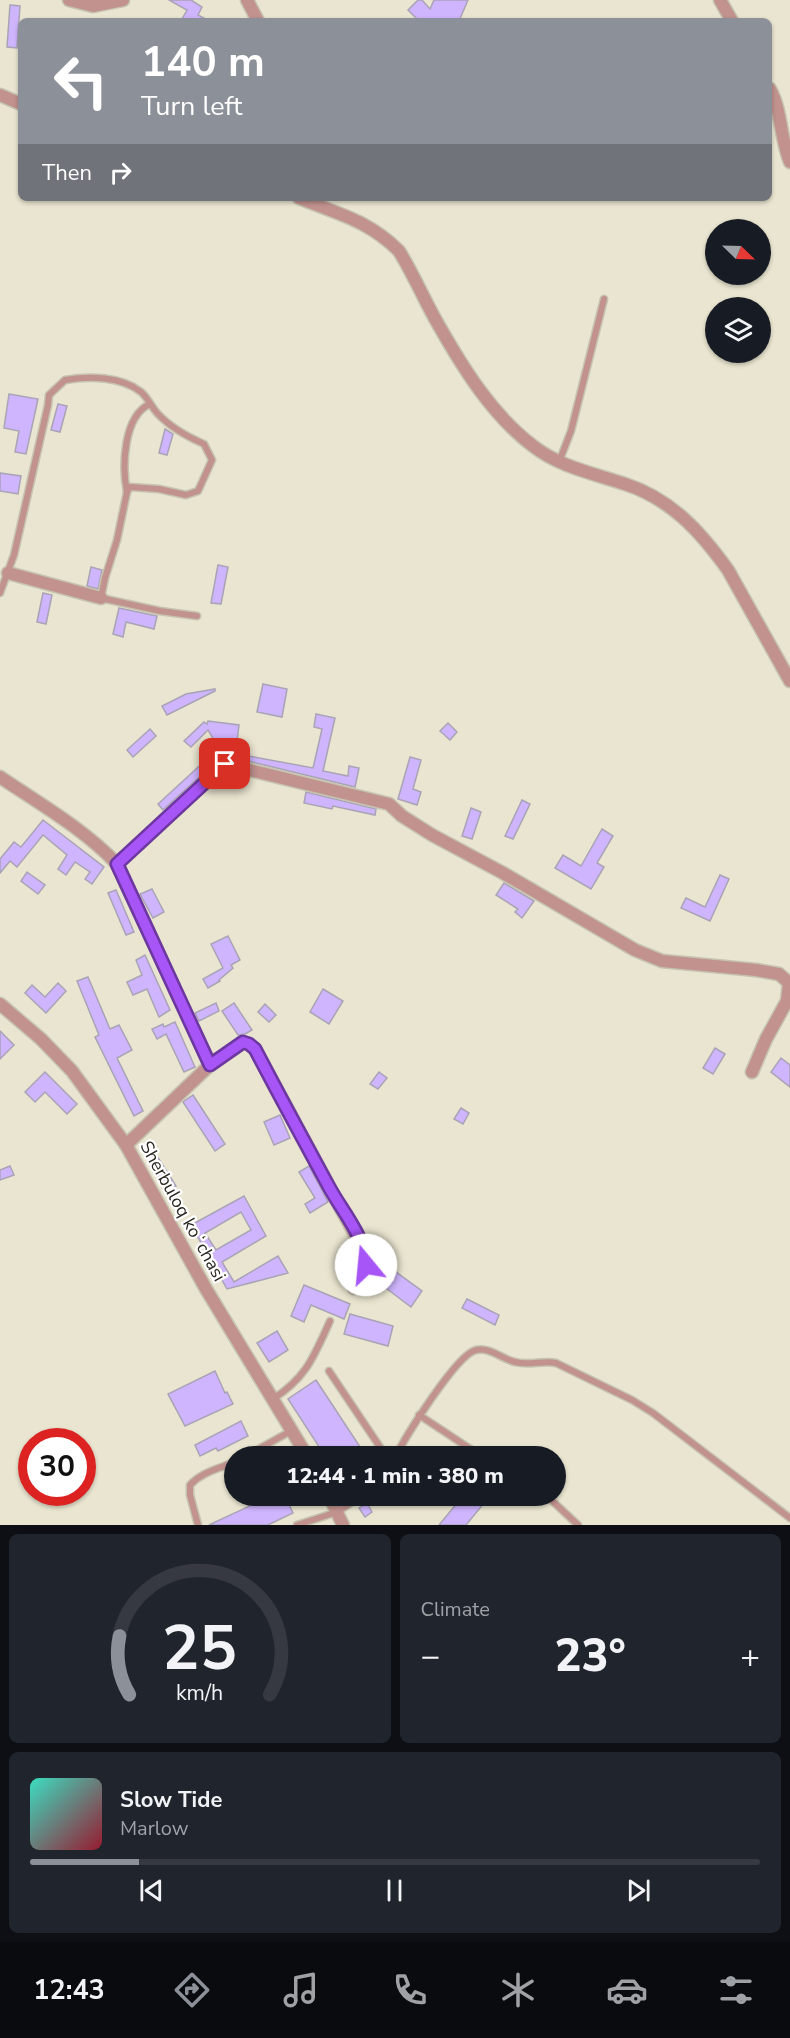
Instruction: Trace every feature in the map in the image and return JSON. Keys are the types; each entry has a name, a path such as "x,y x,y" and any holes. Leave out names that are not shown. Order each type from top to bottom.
{"street":[{"path":"69,0 93,6 123,0"},
{"path":"247,0 256,18"},
{"path":"720,0 730,18"},
{"path":"772,93 785,151 790,162"},
{"path":"0,95 18,103"},
{"path":"313,201 364,223 399,251 438,323 494,409 522,437 559,462 582,472 638,489 663,501 684,518 716,553 728,570 790,681"},
{"path":"8,573 101,598"},
{"path":"117,864 225,764 389,804 402,816 432,835 503,873 635,950 662,961 779,974 789,983 787,1001 766,1039 752,1072"},
{"path":"0,777 83,834 117,864 210,1065"},
{"name":"Sherbuloq koʻchasi","path":"0,1004 41,1039 72,1071 126,1145 206,1289 301,1446"},
{"path":"126,1145 210,1065 243,1042 249,1044 255,1049 366,1255 366,1265 354,1288"},
{"path":"334,1506 343,1525"}],"lane":[{"path":"559,462 571,431 604,299"},
{"path":"0,593 17,544 49,395 65,380 80,378 110,380 128,384 143,393 159,416 187,437 204,444 212,460 198,491 186,495 159,489 130,487 101,598 196,616"},
{"path":"127,492 123,476 126,446 134,420 142,408 150,404"},
{"path":"272,1399 291,1387 311,1362 330,1321"},
{"path":"401,1446 419,1414 462,1360 473,1350 486,1350 520,1364 556,1363 632,1400 653,1413 790,1518"},
{"path":"329,1371 379,1446"},
{"path":"419,1414 466,1446"},
{"path":"264,1446 291,1431"},
{"path":"198,1525 190,1495 190,1485 196,1478 224,1466"},
{"path":"297,1525 337,1512 346,1506"},
{"path":"558,1506 578,1525"}],"building":[{"path":"169,0 191,0 202,7 198,15 204,18 183,18 187,10"},
{"path":"418,0 422,0 430,9 434,0 468,0 460,18 416,18 408,10"},
{"path":"10,5 20,6 17,48 7,47"},
{"path":"9,394 38,399 26,454 15,452 19,431 4,428"},
{"path":"58,404 67,406 60,432 51,430"},
{"path":"165,429 173,434 167,455 159,453"},
{"path":"0,473 21,476 18,494 0,491"},
{"path":"218,565 228,567 221,604 211,603"},
{"path":"91,567 102,570 98,589 87,586"},
{"path":"43,593 52,595 46,624 37,622"},
{"path":"119,608 157,616 154,629 126,622 123,637 113,634"},
{"path":"263,684 287,689 282,717 257,712"},
{"path":"215,689 167,715 162,706 186,694"},
{"path":"316,714 335,718 323,771 348,776 349,766 359,768 355,787 248,761 249,756 313,768 322,729 314,727"},
{"path":"208,721 239,725 235,758 226,756 220,758 163,810 158,804 219,748 208,730 191,747 184,741"},
{"path":"448,723 457,732 450,740 440,731"},
{"path":"150,729 156,736 133,757 127,750"},
{"path":"410,757 421,760 413,789 421,792 417,805 398,799"},
{"path":"306,792 376,809 375,815 333,806 332,809 304,803"},
{"path":"522,800 530,804 513,839 505,836"},
{"path":"471,808 481,812 472,839 462,836"},
{"path":"43,820 104,867 92,884 85,879 90,872 75,862 66,875 58,869 67,855 43,835 17,867 10,861 0,873 0,859 14,842 21,847"},
{"path":"602,829 613,836 597,863 604,867 591,889 555,868 563,855 581,866"},
{"path":"27,872 45,885 38,894 21,881"},
{"path":"720,875 729,879 710,921 681,908 686,898 705,907"},
{"path":"504,883 534,901 522,918 515,912 518,909 496,895"},
{"path":"152,889 164,912 153,918 140,894"},
{"path":"116,890 134,932 126,935 108,893"},
{"path":"228,936 240,960 231,965 233,968 220,981 208,988 203,979 223,968 211,944"},
{"path":"145,955 170,1010 159,1017 147,989 133,995 127,982 142,975 136,960"},
{"path":"88,977 110,1029 119,1025 132,1050 117,1058 143,1111 134,1116 95,1037 99,1035 77,981"},
{"path":"58,983 66,991 46,1013 25,993 32,985 45,997"},
{"path":"323,989 343,1001 329,1024 310,1012"},
{"path":"216,1003 219,1011 199,1021 195,1013"},
{"path":"234,1003 252,1030 245,1034 238,1035 222,1011"},
{"path":"265,1004 276,1015 269,1022 258,1012"},
{"path":"175,1022 195,1067 184,1072 166,1034 157,1039 152,1029"},
{"path":"0,1031 14,1045 0,1059"},
{"path":"715,1048 725,1054 713,1074 703,1068"},
{"path":"781,1058 790,1065 790,1087 771,1072"},
{"path":"45,1072 77,1104 67,1114 45,1092 35,1102 25,1092"},
{"path":"379,1072 387,1078 378,1089 370,1084"},
{"path":"193,1095 225,1144 215,1151 183,1102"},
{"path":"461,1108 469,1113 463,1124 454,1119"},
{"path":"280,1115 290,1138 274,1145 264,1122"},
{"path":"150,1145 176,1186 168,1191 142,1150"},
{"path":"10,1166 14,1175 0,1180 0,1170"},
{"path":"309,1166 328,1202 310,1213 305,1204 315,1198 299,1172"},
{"path":"244,1196 266,1236 222,1262 234,1282 278,1256 288,1273 227,1289 191,1225","holes":["241,1212 251,1230 216,1250 205,1233"]},
{"path":"350,1244 358,1257 357,1264 352,1267 342,1249"},
{"path":"381,1261 422,1291 411,1307 370,1276"},
{"path":"304,1285 350,1304 344,1319 311,1305 304,1322 291,1316"},
{"path":"467,1299 499,1315 495,1325 462,1308"},
{"path":"350,1314 393,1326 388,1346 344,1334"},
{"path":"277,1331 288,1350 269,1362 257,1343"},
{"path":"215,1371 233,1404 185,1426 168,1394"},
{"path":"316,1380 359,1446 319,1446 288,1399"},
{"path":"241,1421 248,1436 218,1451 216,1448 200,1456 195,1445"},
{"path":"250,1506 290,1506 293,1513 268,1525 209,1525"},
{"path":"369,1506 372,1512 365,1517 359,1508"},
{"path":"455,1506 482,1506 466,1525 439,1525"}],"route":[{"path":"225,764 117,864 210,1065 243,1042 255,1049 354,1230 366,1255 366,1265"}]}
